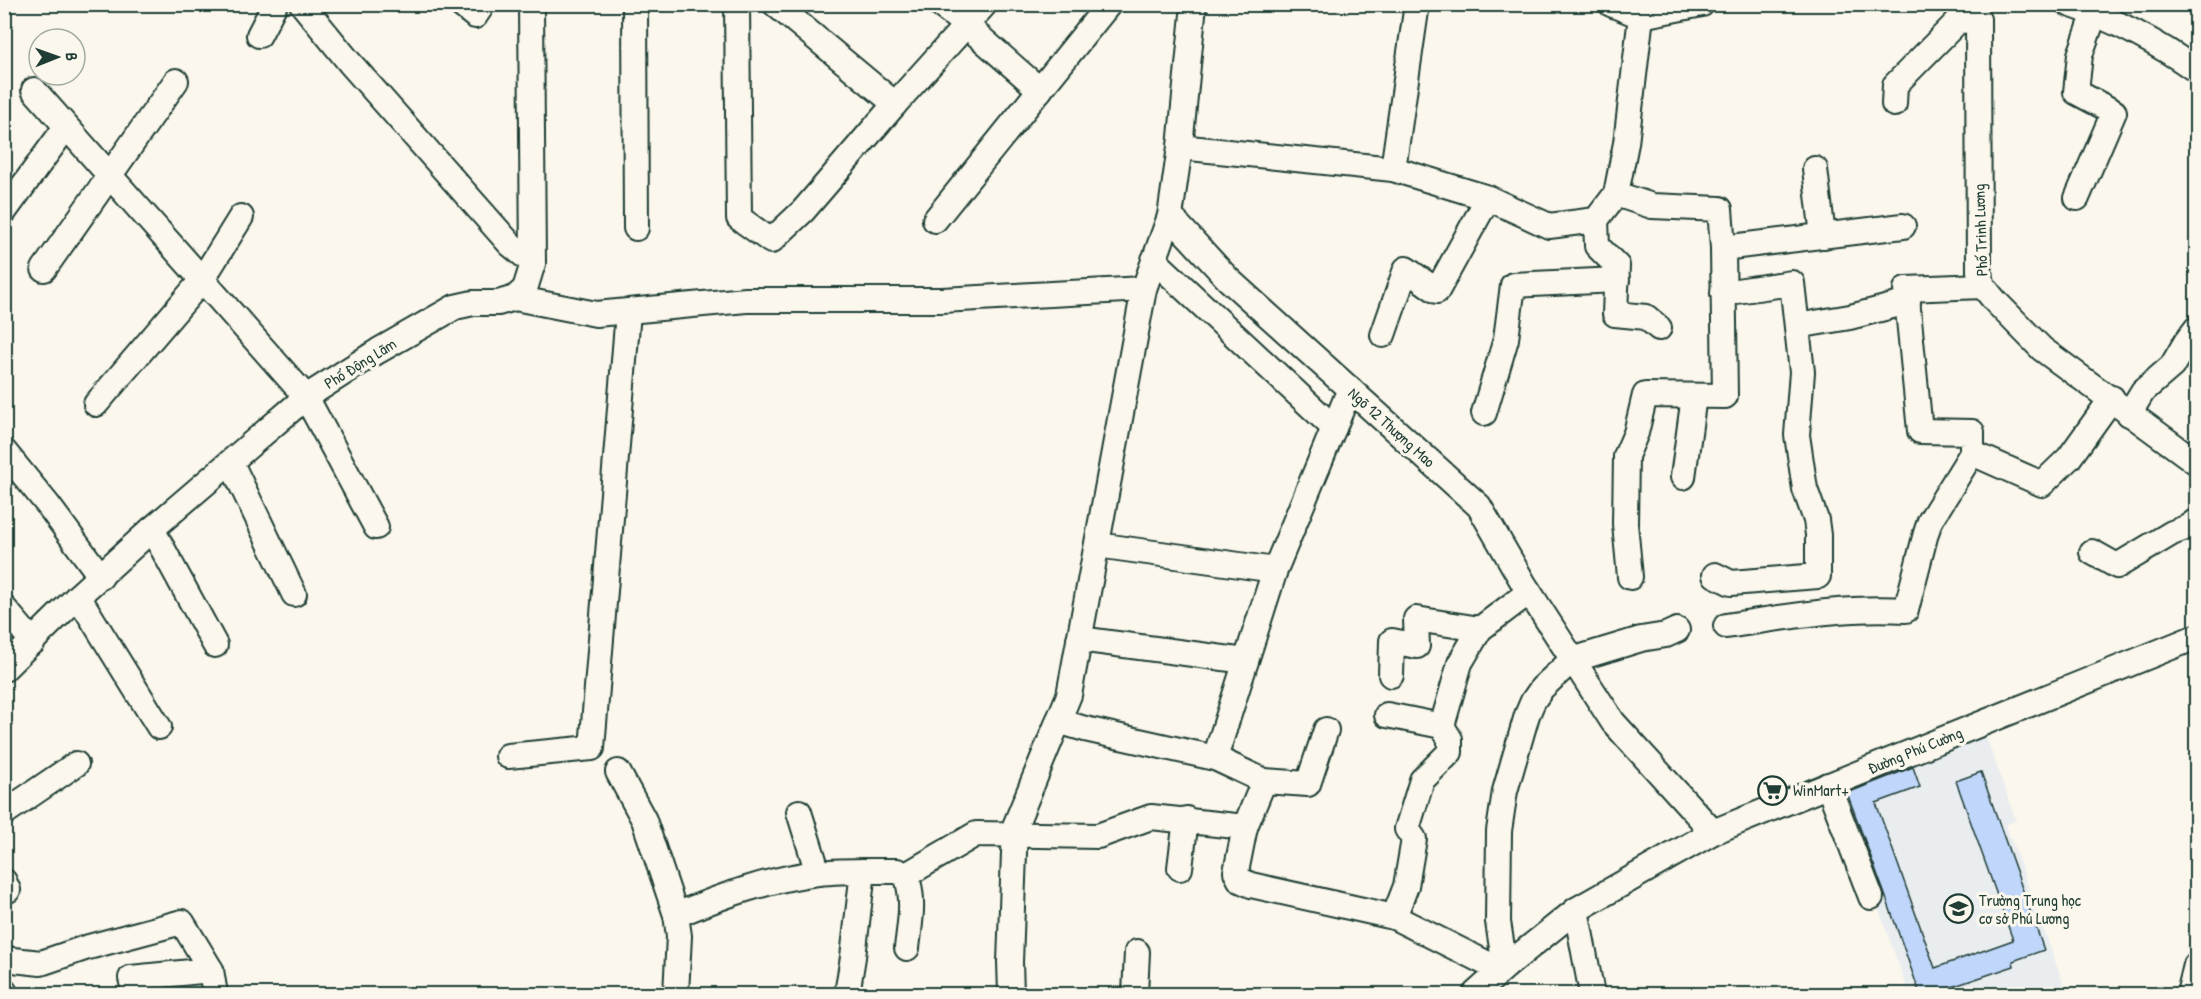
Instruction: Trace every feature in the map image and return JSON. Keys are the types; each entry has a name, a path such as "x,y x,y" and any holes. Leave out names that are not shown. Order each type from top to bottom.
{"street":[{"path":"259,35 275,4"},
{"path":"302,4 357,72 510,244 533,263"},
{"path":"460,4 476,16 483,4"},
{"path":"515,298 525,289 533,263 531,4"},
{"path":"635,4 636,228"},
{"path":"737,4 739,218 771,241 803,211 985,4"},
{"path":"775,4 895,104"},
{"path":"939,4 1040,90"},
{"path":"935,220 1109,4"},
{"path":"1011,994 1015,826 1069,695 1144,289 1170,216 1180,147 1194,4"},
{"path":"1393,169 1417,4"},
{"path":"1611,4 1641,16 1702,4"},
{"path":"2069,4 2097,9 2196,70"},
{"path":"2077,198 2114,112 2076,92 2080,55 2097,9"},
{"path":"1894,104 1895,85 1909,69 1958,21 1975,12"},
{"name":"Phố Trinh Lương","path":"1975,12 1979,271 1983,286 2042,349 2196,462"},
{"path":"1641,16 1626,143 1616,194 1596,220 1597,246 1617,266 1615,314 1646,318 1659,328"},
{"path":"44,269 111,177 176,81"},
{"path":"34,90 306,397 376,527"},
{"path":"4,212 66,127"},
{"path":"1180,147 1393,169 1488,198 1549,226 1596,220"},
{"path":"1815,169 1823,236"},
{"path":"1616,194 1652,206 1720,209 1723,248 1725,396 1646,395 1636,433 1626,456 1625,524 1630,577"},
{"path":"1383,335 1406,269 1437,291 1488,198"},
{"name":"Ngõ 12 Thượng Mao","path":"1170,216 1228,279 1479,506 1529,592 1613,722 1713,832"},
{"path":"96,404 202,280 241,217"},
{"path":"1723,248 1903,226"},
{"path":"1154,260 1334,428"},
{"path":"1484,413 1506,339 1513,285 1617,280"},
{"path":"1715,574 1731,583 1818,576 1816,520 1805,489 1797,435 1802,372 1792,283 1723,292"},
{"path":"1726,626 1828,611 1872,608 1906,610 1930,521 1972,453 1972,432 1920,431 1906,289 1983,286"},
{"path":"515,298 596,314 746,300 942,300 1144,289"},
{"name":"Phố Động Lãm","path":"4,669 78,596 306,397 378,351 455,307 473,303 498,303 515,298"},
{"path":"1797,326 1850,317 1908,302"},
{"path":"508,756 592,748 628,312"},
{"path":"1972,453 2042,484 2120,406 2143,391 2172,366 2196,329"},
{"path":"1215,758 1275,570 1350,389"},
{"path":"1683,477 1694,396"},
{"path":"4,451 48,505 101,577"},
{"path":"231,463 294,594"},
{"path":"2092,552 2117,566 2196,521"},
{"path":"152,530 215,645"},
{"path":"1097,545 1275,570"},
{"path":"1395,917 1406,886 1414,839 1407,829 1422,780 1450,752 1450,739 1442,726 1460,663 1480,629 1529,592"},
{"path":"78,596 159,727"},
{"path":"4,608 33,642"},
{"path":"1391,675 1392,641 1418,646 1416,619 1480,629"},
{"path":"1264,781 1245,827 1236,873 1240,880 1251,885 1395,917 1486,963 1505,967 1498,910 1499,831 1505,791 1533,701 1542,688 1572,660 1677,630"},
{"name":"Đường Phú Cường","path":"1475,994 1576,910 1713,832 1828,785 1924,752 2196,637"},
{"path":"1079,639 1246,661"},
{"path":"1387,716 1442,726"},
{"path":"1058,721 1215,758 1264,781 1308,784 1326,730"},
{"path":"4,813 76,764"},
{"path":"618,772 644,820 676,915 679,936 676,994"},
{"path":"1828,785 1871,897"},
{"path":"799,812 818,873"},
{"path":"906,875 971,835 981,833 1098,836 1144,818 1186,819 1245,827"},
{"path":"1180,868 1186,819"},
{"path":"846,994 853,957 863,871"},
{"path":"676,915 724,895 771,881 818,873 897,871 906,875 911,890 912,910 907,948"},
{"path":"4,881 8,890 4,892"},
{"path":"1576,910 1592,994"},
{"path":"4,959 41,963 85,948 182,922 211,970 215,994"},
{"path":"1135,994 1137,951"},
{"path":"2189,994 2196,965"},
{"path":"135,994 131,978 211,970"}],"shaded area":[{"name":"Trường Trung học cơ sở Phú Lương","path":"1985,734 2016,820 2006,825 2067,994 1909,994 1837,792"}],"building":[{"path":"1913,767 1920,787 1876,803 1935,968 2013,940 1956,781 1981,772 2044,950 2013,961 2014,966 1943,990 1945,994 1920,994 1847,793"}],"place":[{"name":"WinMart+","path":"1772,790"},
{"name":"Trường Trung học cơ sở Phú Lương","path":"1958,909"}]}
